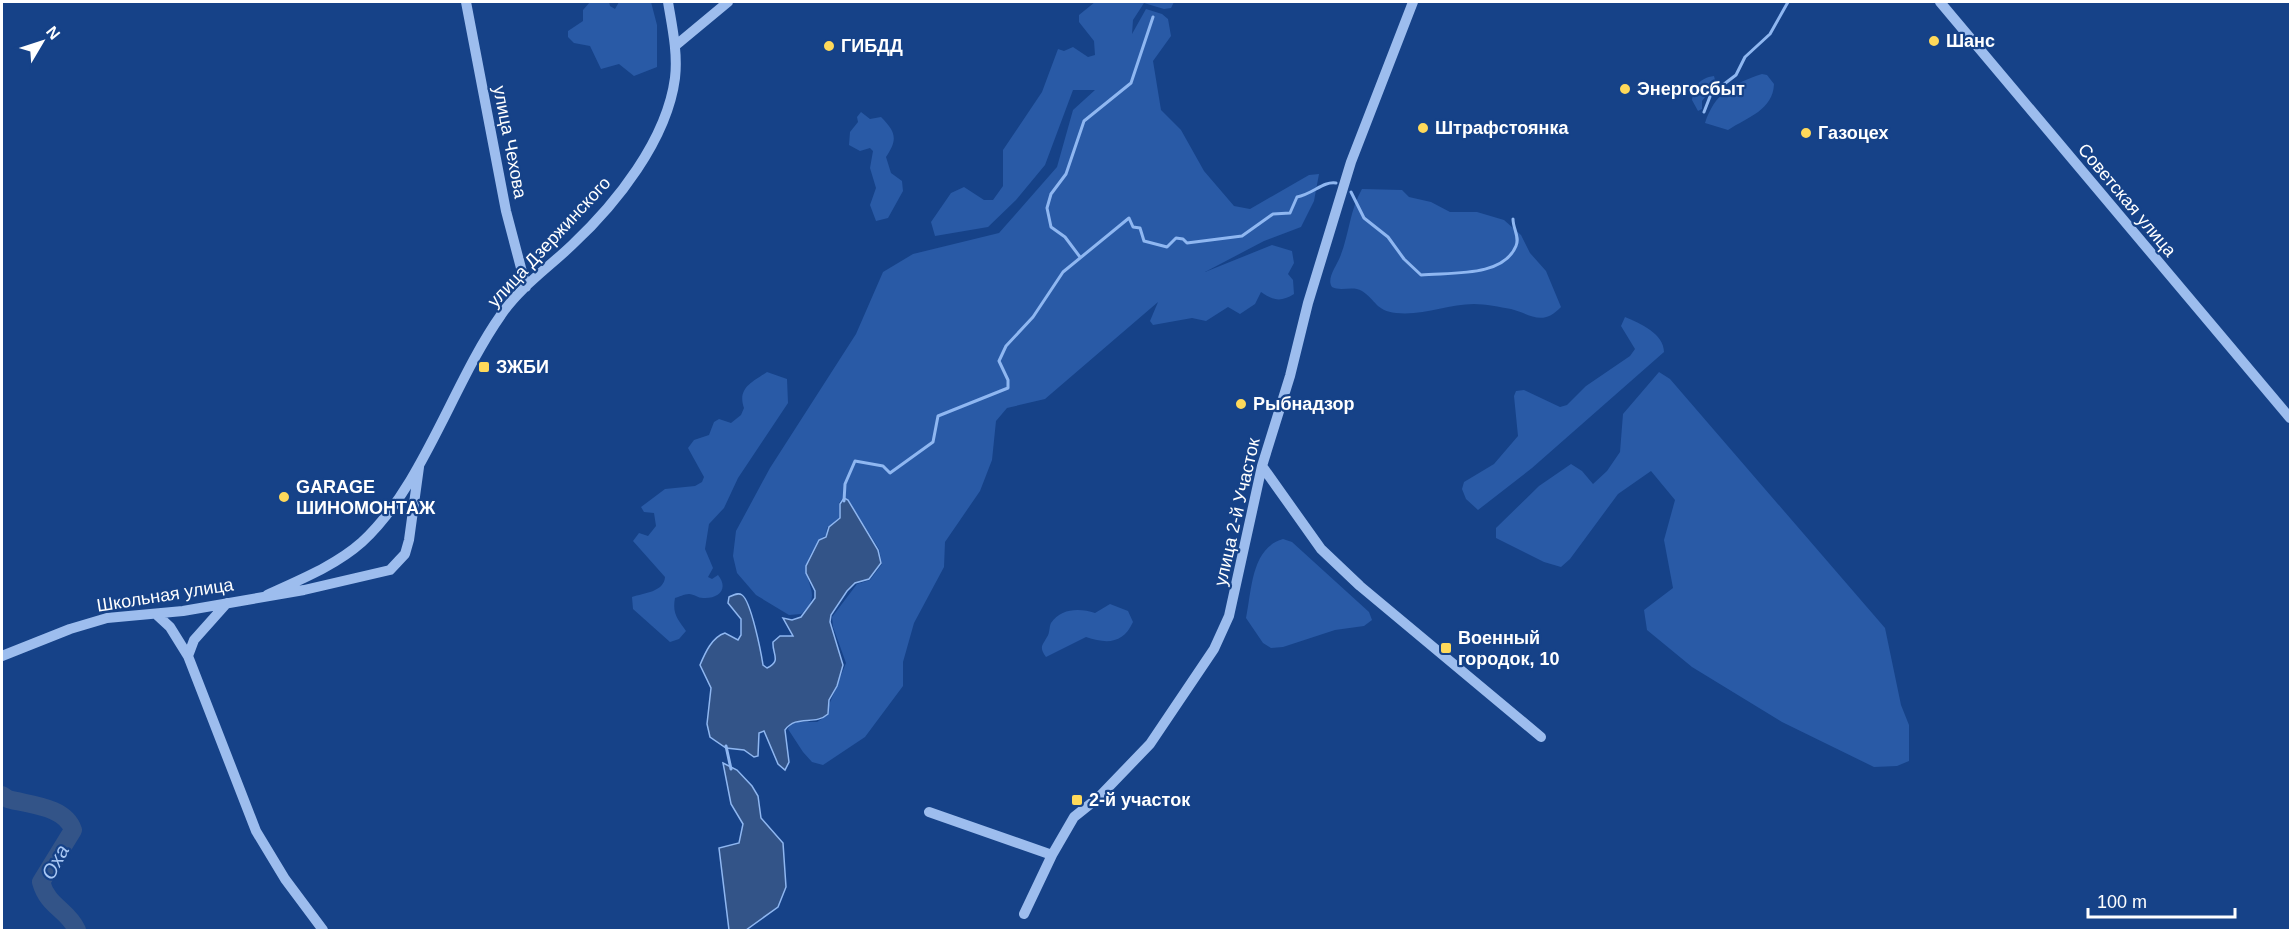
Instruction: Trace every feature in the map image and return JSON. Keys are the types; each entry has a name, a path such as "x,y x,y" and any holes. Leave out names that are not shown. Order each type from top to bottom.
{"street":[{"name":"улица Чехова","path":"466,2 506,211 526,287"},
{"name":"улица Дзержинского","path":"267,595 312,574 361,543 383,519 419,463 501,314 526,287 575,243 630,180 647,152 669,105 675,77 675,46 668,2"},
{"path":"675,46 728,2"},
{"name":"улица 2-й Участок","path":"1024,914 1052,855 1074,817 1099,797 1150,744 1214,649 1229,616 1263,466 1351,162 1413,2"},
{"name":"Советская улица","path":"1941,2 2290,418"},
{"name":"улица Дзержинского","path":"267,595 304,591 390,570 405,554 407,547 419,463"},
{"path":"1263,466 1321,549 1360,586 1542,737"},
{"name":"Школьная улица","path":"2,656 70,629 107,618 157,615 267,595"},
{"path":"188,656 194,640 227,603"},
{"path":"157,615 170,627 188,656 256,831 285,879 323,930"},
{"path":"929,812 1052,855"}],"shaded area":[{"path":"590,2 609,2 610,6 615,9 619,2 651,2 657,25 657,67 634,76 619,64 601,69 590,46 574,43 568,37 568,31 583,21 583,10"},
{"path":"1095,2 1174,2 1171,8 1164,9 1144,3 1133,20 1132,34 1146,9 1162,14 1168,19 1171,36 1153,61 1161,110 1181,130 1204,171 1234,206 1250,209 1309,175 1319,174 1314,201 1301,227 1264,241 1205,272 1272,245 1292,251 1294,263 1288,274 1293,280 1294,294 1278,299 1261,292 1255,304 1240,314 1228,307 1206,321 1192,318 1153,325 1150,321 1158,302 1045,399 1007,408 996,421 992,460 980,491 945,542 944,567 914,623 903,662 903,686 865,737 823,765 812,762 788,729 792,722 817,722 829,714 829,705 846,663 833,627 832,617 857,584 870,580 882,564 879,549 848,500 843,498 839,503 839,518 827,528 826,535 819,541 808,560 808,577 812,591 809,606 801,614 789,615 756,595 737,573 733,556 736,531 770,468 856,334 883,272 913,254 999,233 1057,167 1073,110 1095,90 1073,90 1045,165 1016,200 988,227 935,236 931,222 951,193 964,187 984,200 993,200 1003,186 1003,150 1042,92 1058,49 1064,51 1073,47 1088,57 1095,55 1094,41 1079,22 1079,15"},
{"path":"1762,74 1767,75 1774,84 1773,93 1764,107 1728,130 1705,123 1714,104 1726,91"},
{"path":"1714,76 1716,84 1702,101 1702,109 1698,111 1692,100 1696,87 1701,81"},
{"path":"861,112 870,119 881,117 890,127 894,140 886,157 891,173 902,181 903,191 888,218 876,221 870,205 876,188 870,168 873,151 870,148 860,151 849,145 850,132 858,122 857,117"},
{"path":"1362,189 1402,190 1409,197 1431,202 1450,212 1477,212 1504,220 1521,235 1530,253 1546,271 1561,307 1542,318 1511,309 1478,304 1416,313 1396,313 1380,308 1367,294 1358,289 1332,287 1331,276 1343,249 1355,205"},
{"path":"1625,317 1656,335 1664,352 1532,468 1478,510 1466,499 1462,489 1464,482 1494,464 1518,436 1514,396 1516,391 1524,390 1560,407 1567,405 1586,386 1630,356 1635,349 1621,326"},
{"path":"767,372 787,379 788,403 738,478 724,508 709,524 705,549 713,568 708,577 712,579 718,575 723,585 721,592 709,598 689,594 675,598 675,612 686,631 679,639 670,642 633,609 632,597 657,589 664,582 665,577 633,541 639,533 648,536 656,526 654,513 644,512 641,507 665,489 695,486 702,482 704,477 688,448 694,440 709,435 714,422 719,419 731,423 741,415 744,408 742,401 744,390"},
{"path":"1659,372 1670,379 1885,628 1901,705 1909,725 1909,761 1897,766 1874,767 1782,722 1692,667 1647,630 1644,610 1673,588 1664,540 1675,500 1651,471 1618,494 1570,559 1561,567 1544,562 1496,538 1496,528 1539,486 1571,464 1582,471 1593,484 1607,471 1620,452 1623,414"},
{"path":"844,498 848,500 878,550 881,563 869,579 855,583 847,591 831,615 830,622 843,665 837,686 829,700 828,714 817,719 795,722 785,730 789,762 785,770 778,764 764,731 759,733 758,756 754,757 744,750 726,748 710,737 707,724 711,688 700,665 713,642 720,635 725,633 738,640 741,635 741,619 728,603 729,597 737,594 742,595 749,607 763,665 767,668 774,663 773,642 780,636 793,636 783,618 792,620 801,617 815,598 815,591 806,573 806,566 819,540 826,537 829,527 840,518 840,504"},
{"path":"1283,539 1292,542 1369,612 1372,620 1364,626 1335,630 1283,647 1271,648 1263,643 1246,618 1252,583 1265,551 1272,544"},
{"path":"1110,604 1128,611 1133,622 1124,635 1107,641 1086,637 1046,657 1042,647 1055,618 1071,610 1095,613"},
{"path":"723,763 737,770 752,786 758,796 761,818 783,843 786,887 778,907 746,930 729,930 719,848 739,843 743,824 731,804"}],"waterway":[{"path":"1704,112 1711,94 1736,75 1745,57 1770,34 1788,2"},
{"path":"1080,257 1065,237 1051,227 1047,208 1051,194 1066,174 1084,121 1131,83 1153,17"},
{"path":"844,501 845,484 855,461 883,466 890,473 933,442 938,416 1008,388 1008,380 999,361 1006,346 1033,317 1063,272 1129,218 1133,227 1140,228 1144,241 1167,247 1176,238 1183,239 1187,243 1242,236 1273,214 1290,213 1297,197 1327,184 1336,183"},
{"path":"1351,192 1364,218 1388,237 1404,259 1421,275 1460,273 1500,264 1509,256 1517,243 1513,219"},
{"path":"726,746 731,769"},
{"name":"Оха","path":"2,795 8,799 54,811 69,822 73,830 41,882 48,897 68,917 77,930"}],"place":[{"name":"Шанс","path":"1934,41"},
{"name":"ГИБДД","path":"829,46"},
{"name":"Энергосбыт","path":"1625,89"},
{"name":"Штрафстоянка","path":"1423,128"},
{"name":"Газоцех","path":"1806,133"},
{"name":"ЗЖБИ","path":"484,367"},
{"name":"Рыбнадзор","path":"1241,404"},
{"name":"GARAGE ШИНОМОНТАЖ","path":"284,497"},
{"name":"Военный городок, 10","path":"1446,648"},
{"name":"2-й участок","path":"1077,800"}]}
